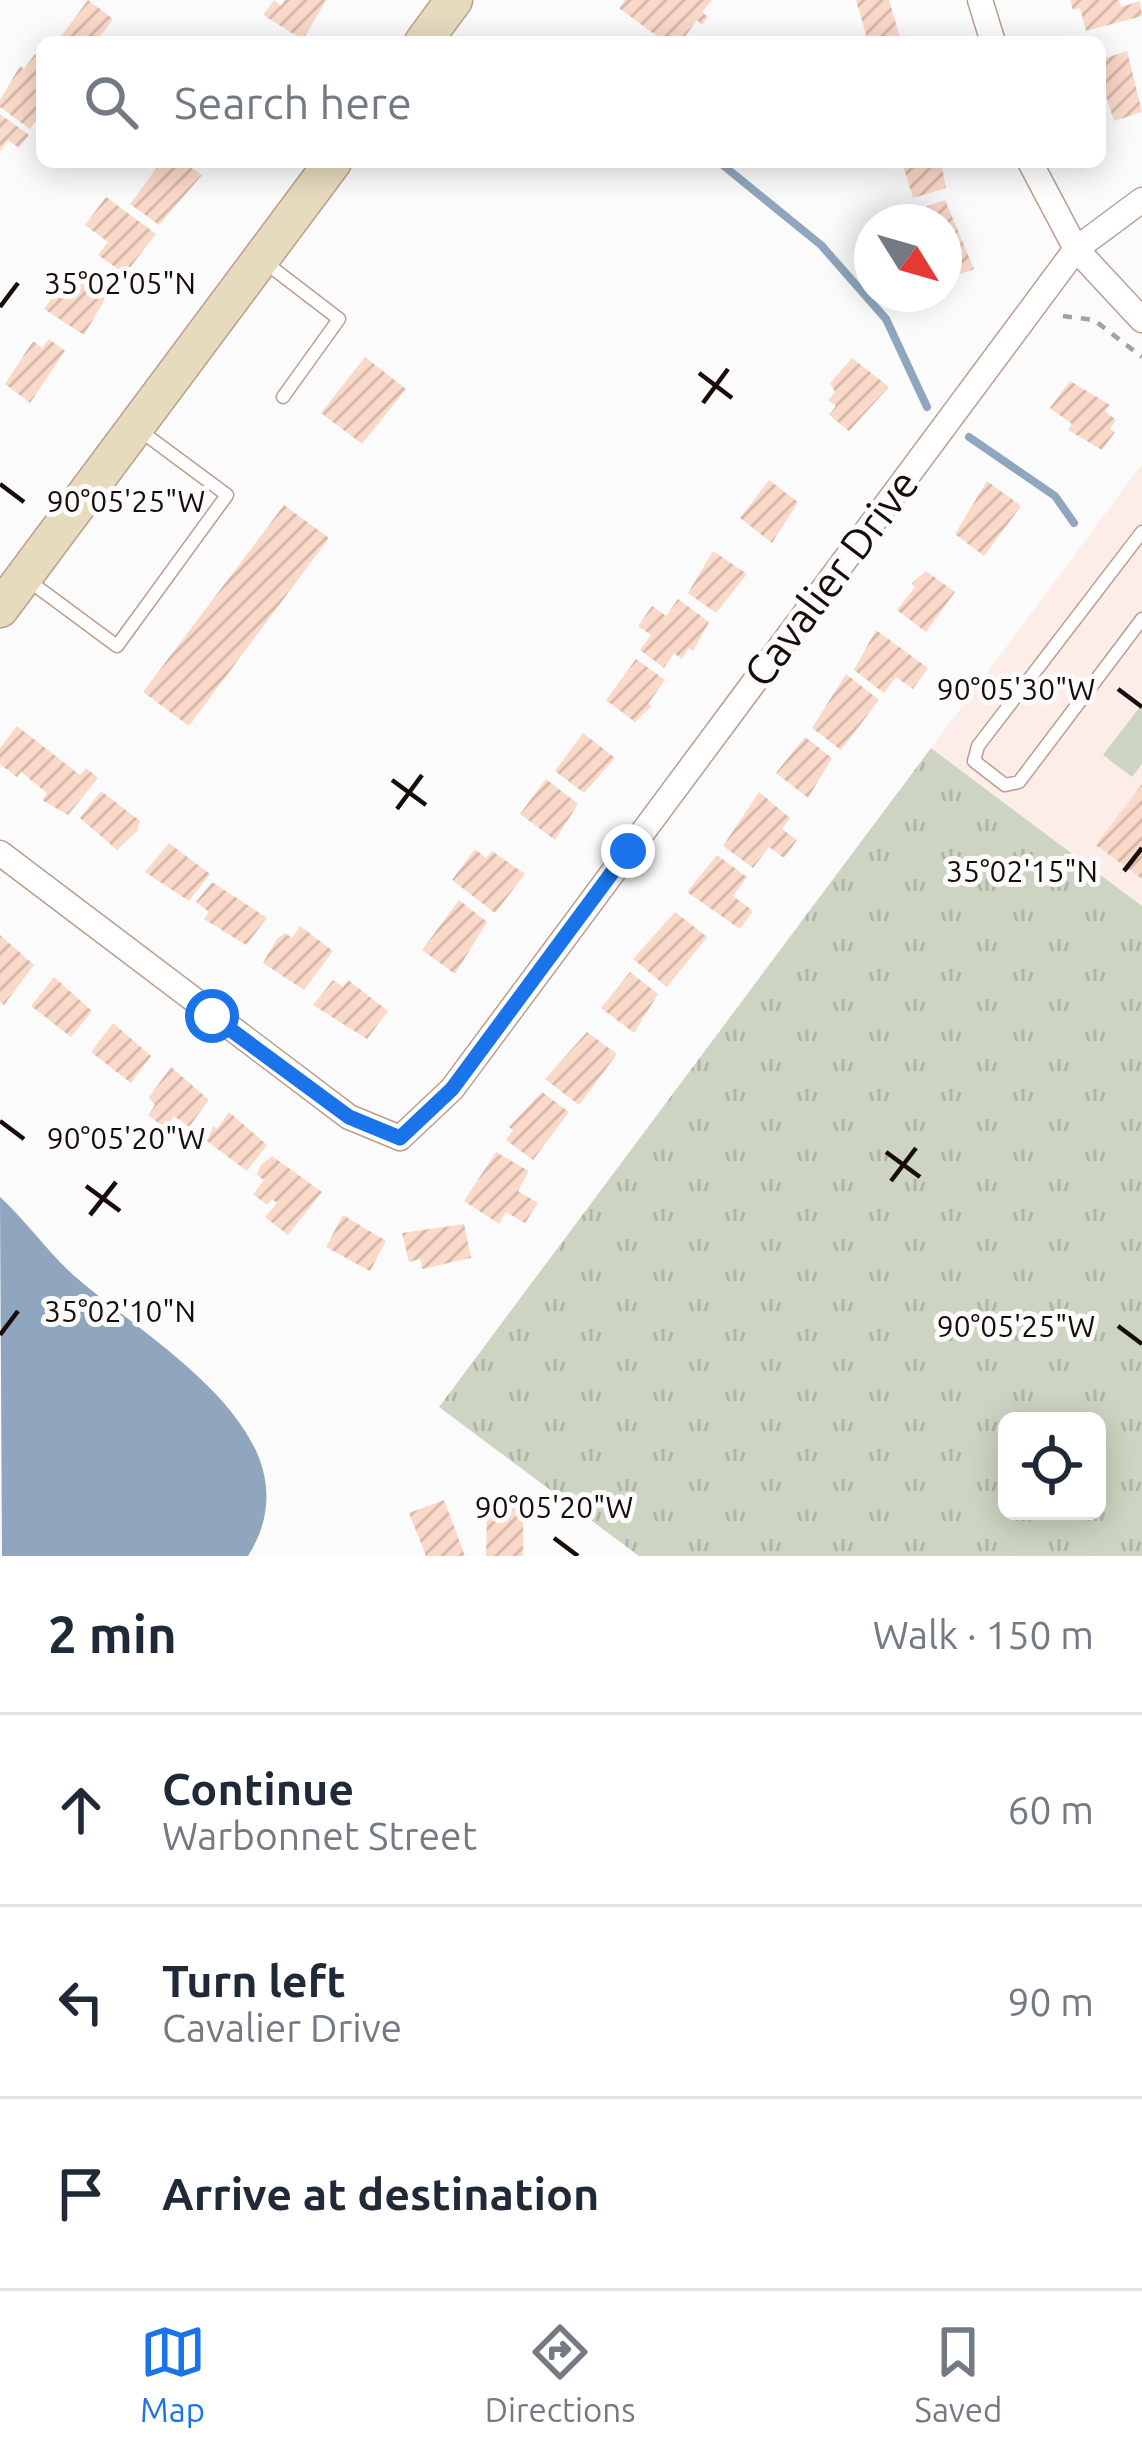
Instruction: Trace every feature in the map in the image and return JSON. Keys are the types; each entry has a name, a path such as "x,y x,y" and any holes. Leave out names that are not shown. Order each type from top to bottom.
{"main road":[{"path":"427,36 454,0"},
{"path":"7,597 330,168"}],"street":[{"path":"980,0 991,36"},
{"path":"1033,168 1076,249 1142,320"},
{"name":"Cavalier Drive","path":"0,853 349,1117 400,1138 452,1089 1076,249 1142,200"}],"lane":[{"path":"261,260 339,319 283,397"},
{"path":"7,597 117,646 227,495 136,428"},
{"path":"1142,532 978,746 974,761 1005,785 1018,782 1142,619"}],"path":[{"path":"1063,316 1094,320 1142,357"}],"shaded area":[{"path":"1142,464 1142,906 931,748"}],"green space":[{"path":"1142,704 1142,764 1132,777 1103,755"},
{"path":"931,748 1142,906 1142,1556 639,1556 439,1407"}],"water":[{"path":"0,1197 69,1271 214,1392 244,1429 263,1469 265,1511 248,1556 2,1556"}],"building":[{"path":"88,0 113,19 100,36 61,36"},
{"path":"274,0 281,6 285,0 326,0 305,36 297,36 263,15"},
{"path":"625,0 712,0 702,12 708,17 702,25 697,20 685,36 657,36 619,8"},
{"path":"856,0 889,0 900,36 866,36"},
{"path":"1070,0 1119,0 1121,7 1140,1 1142,16 1086,31 1080,8 1073,10"},
{"path":"1127,51 1142,112 1114,121 1106,96 1106,58"},
{"path":"35,54 36,121 30,129 0,107 20,66 24,69"},
{"path":"0,114 29,135 19,148 8,140 0,151"},
{"path":"157,168 191,168 202,175 159,225 130,204"},
{"path":"904,168 942,168 946,188 913,198"},
{"path":"106,197 156,234 125,274 98,255 108,242 85,225"},
{"path":"962,240 974,269 962,273"},
{"path":"83,272 109,292 84,335 44,309 55,294 62,299"},
{"path":"49,339 65,351 30,403 5,384 33,341 42,348"},
{"path":"365,357 406,389 362,444 321,413"},
{"path":"852,358 889,387 849,431 829,415 836,406 828,400 835,392 830,383"},
{"path":"1070,381 1110,405 1105,411 1116,420 1110,429 1115,432 1102,450 1068,430 1072,424 1050,408"},
{"path":"769,480 798,502 772,543 740,518"},
{"path":"987,481 1021,506 984,556 955,534"},
{"path":"284,505 329,538 189,726 143,692"},
{"path":"713,551 747,574 716,613 688,593"},
{"path":"926,571 955,592 926,632 897,610 915,587 911,584"},
{"path":"678,599 709,622 693,651 689,648 682,659 674,653 664,668 640,650 651,635 638,626 652,606 666,616"},
{"path":"876,630 928,668 913,689 896,677 884,693 854,670"},
{"path":"636,659 665,680 648,704 652,706 635,722 606,700"},
{"path":"846,674 879,700 841,750 812,728"},
{"path":"17,726 80,775 86,768 98,778 68,815 42,800 47,793 21,772 17,777 0,764 0,748"},
{"path":"583,733 615,758 584,793 555,771"},
{"path":"805,737 832,758 808,798 776,773"},
{"path":"546,779 578,804 555,840 520,814"},
{"path":"1142,784 1142,879 1096,845"},
{"path":"101,791 140,821 137,831 117,850 80,818"},
{"path":"759,792 790,818 782,829 797,840 784,858 769,847 753,868 723,846"},
{"path":"169,843 210,874 189,901 145,872"},
{"path":"475,849 486,858 492,851 525,874 495,913 452,880"},
{"path":"717,855 747,877 733,896 753,911 740,929 687,892"},
{"path":"212,882 267,918 246,945 204,919 209,912 196,902"},
{"path":"459,900 487,922 455,974 422,950"},
{"path":"675,912 707,937 667,987 633,959"},
{"path":"300,926 333,951 304,990 263,963 277,939 285,933 292,938"},
{"path":"0,935 34,965 4,1005 0,1002"},
{"path":"630,972 658,994 634,1033 601,1008"},
{"path":"54,977 92,1011 71,1037 31,1006"},
{"path":"333,980 343,987 348,980 388,1011 367,1039 313,1005"},
{"path":"113,1023 151,1056 131,1083 91,1052"},
{"path":"587,1032 617,1054 579,1105 545,1079"},
{"path":"171,1067 209,1100 189,1127 174,1116 165,1128 148,1115 155,1105 149,1097"},
{"path":"542,1092 569,1112 533,1160 506,1140 513,1130 509,1127"},
{"path":"229,1112 267,1145 247,1171 207,1141 213,1126 217,1129"},
{"path":"496,1152 529,1171 518,1191 538,1203 525,1223 506,1212 499,1224 464,1201"},
{"path":"272,1156 322,1192 288,1235 265,1217 277,1203 272,1199 267,1205 253,1194 264,1180 257,1175 260,1166"},
{"path":"343,1215 386,1241 370,1271 326,1247"},
{"path":"464,1224 471,1258 422,1269 420,1259 409,1262 402,1233"},
{"path":"487,1499 523,1500 523,1556 486,1556"},
{"path":"444,1500 465,1556 426,1556 409,1513"}],"waterway":[{"path":"726,168 821,245 886,319 927,407"},
{"path":"969,437 1055,496 1074,523"}],"route":[{"path":"212,1016 349,1117 400,1138 452,1089 628,851"}]}
